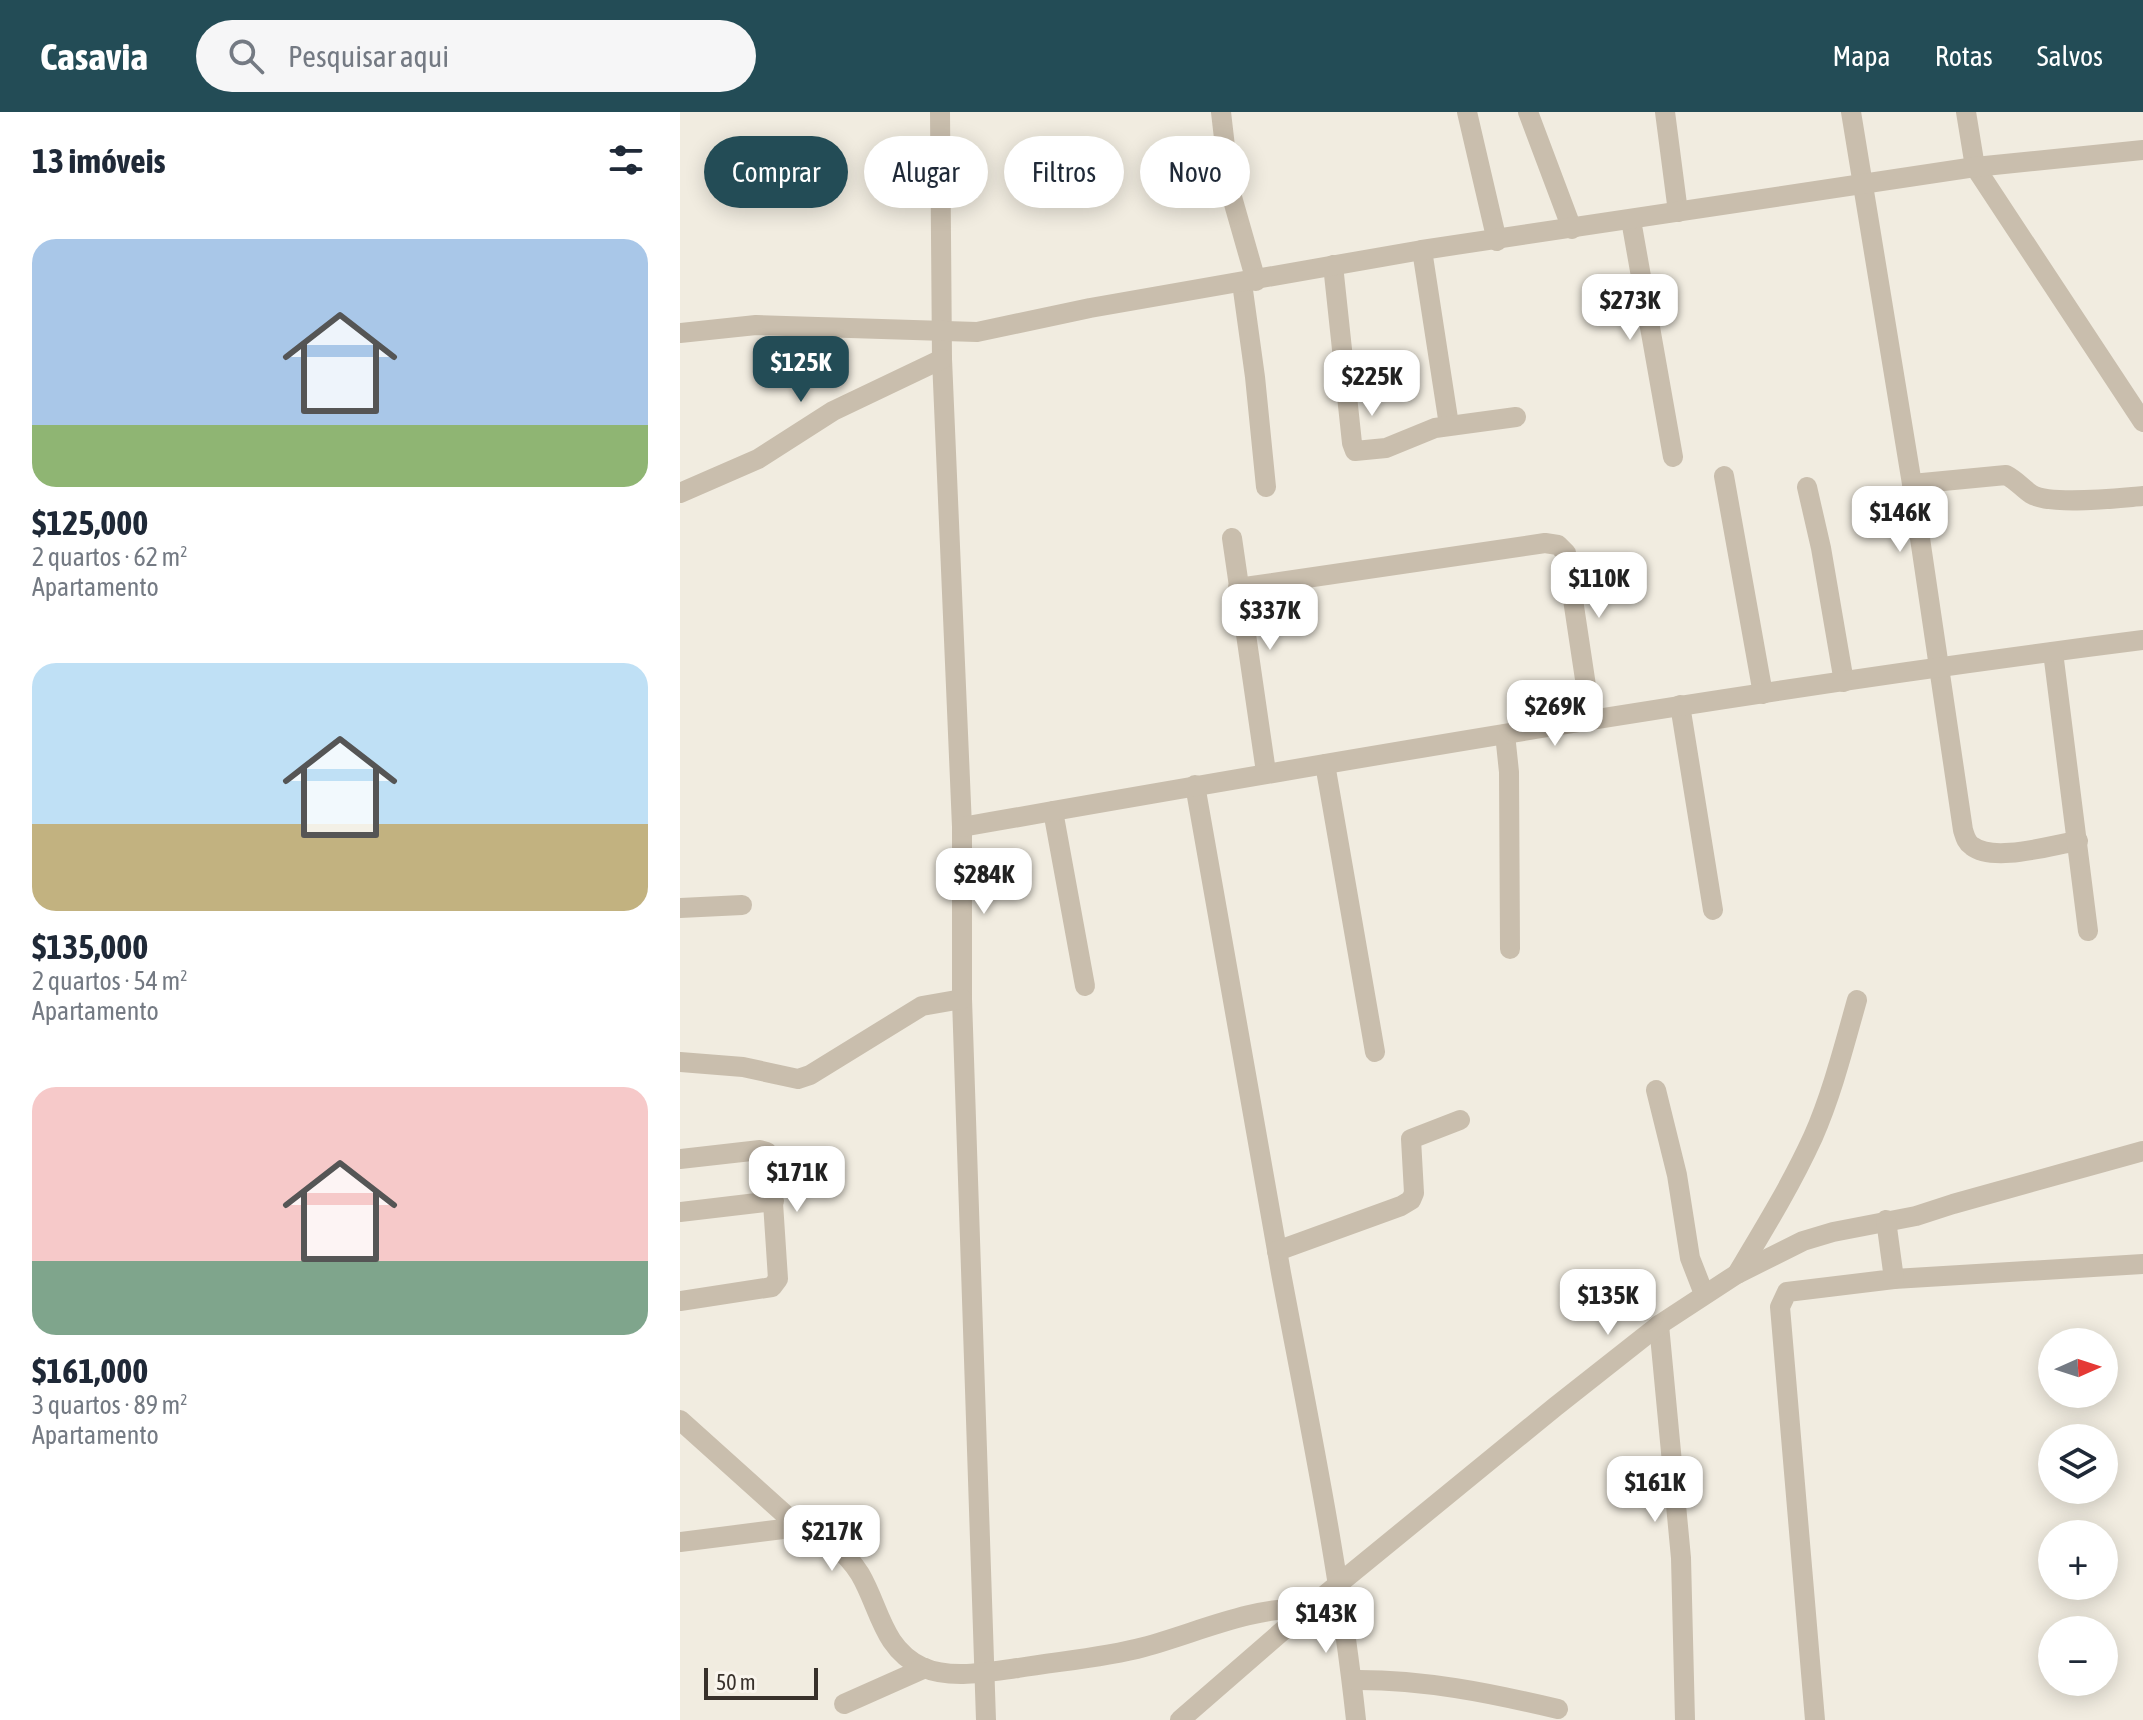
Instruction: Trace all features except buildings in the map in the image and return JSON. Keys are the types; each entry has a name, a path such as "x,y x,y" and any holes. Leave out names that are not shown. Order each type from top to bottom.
{"street":[{"path":"940,112 942,359 962,827 962,999 986,1720"},
{"path":"1221,112 1230,190 1249,282 1266,487"},
{"path":"1467,112 1497,241"},
{"path":"1528,112 1572,229"},
{"path":"1665,112 1678,212"},
{"path":"1851,112 1912,484 1963,830 1968,844 1980,851 1997,854 2078,841"},
{"path":"1966,112 1975,167 2143,422"},
{"path":"680,333 756,325 942,332 992,330 1100,306 1422,250 1975,167 2143,150"},
{"path":"1631,220 1673,457"},
{"path":"1422,250 1449,425"},
{"path":"1333,265 1355,451 1386,448 1449,425 1516,417"},
{"path":"680,493 758,459 833,411 942,359"},
{"path":"1912,484 2006,475 2040,498 2091,500 2143,496"},
{"path":"1724,476 1763,694"},
{"path":"1807,487 1844,682"},
{"path":"1232,538 1266,772"},
{"path":"1238,588 1545,543 1558,545 1566,553 1591,719"},
{"path":"962,827 1266,772 1591,719 2143,640"},
{"path":"2053,652 2088,931"},
{"path":"1680,705 1713,910"},
{"path":"1505,734 1509,772 1510,949"},
{"path":"1325,764 1375,1052"},
{"path":"1195,785 1338,1585 1356,1720"},
{"path":"1053,811 1085,986"},
{"path":"680,908 742,905"},
{"path":"680,1062 743,1067 798,1079 810,1075 922,1006 962,999"},
{"path":"1737,1274 1782,1198 1814,1135 1857,1000"},
{"path":"1656,1090 1677,1175 1690,1258 1704,1294"},
{"path":"1277,1251 1411,1200 1414,1193 1411,1139 1460,1120"},
{"path":"680,1159 760,1150 767,1152 774,1201 777,1284 680,1301"},
{"path":"1180,1720 1309,1608 1659,1325 1737,1274 1803,1241 1886,1220 1916,1216 2143,1151"},
{"path":"680,1212 774,1201"},
{"path":"1886,1220 1894,1279"},
{"path":"1815,1720 1780,1307 1787,1292 1894,1279 2143,1264"},
{"path":"1659,1325 1681,1558 1685,1720"},
{"path":"680,1420 799,1527 821,1535 850,1560 861,1574 875,1612 895,1648 925,1668 947,1674 985,1673 1116,1653 1252,1614 1309,1608"},
{"path":"680,1542 799,1527"},
{"path":"844,1704 925,1668"},
{"path":"1352,1680 1401,1679 1558,1709"}]}
